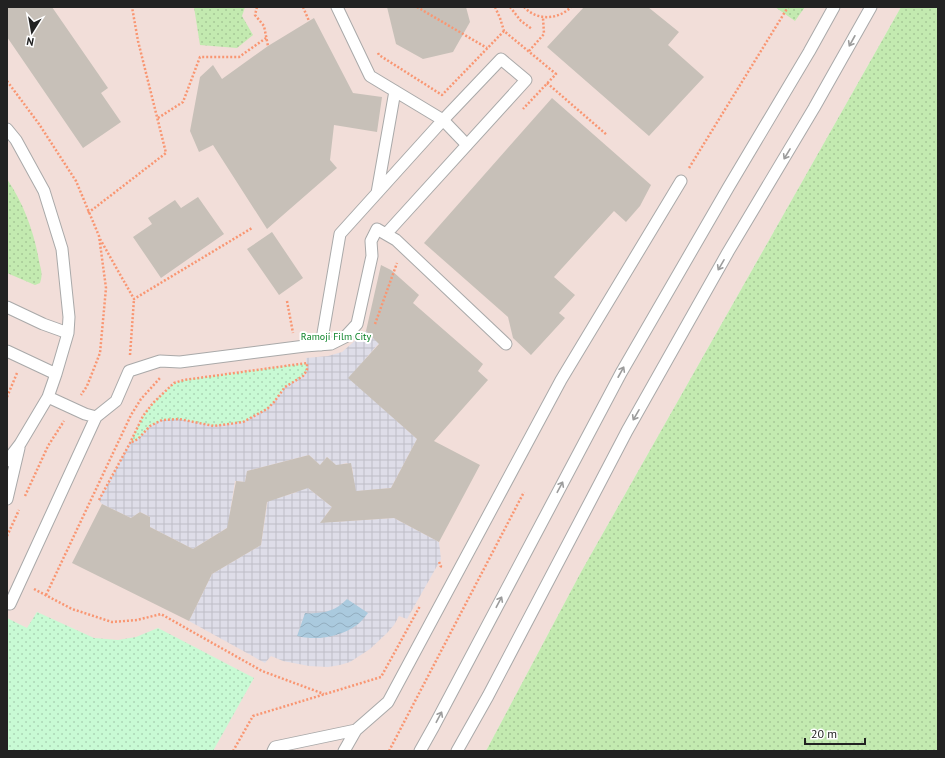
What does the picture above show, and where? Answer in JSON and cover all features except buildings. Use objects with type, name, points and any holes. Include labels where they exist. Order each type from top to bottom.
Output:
[{"type":"lane","points":[[337,7],[370,76],[443,120],[467,145]]},
{"type":"lane","points":[[420,751],[621,373],[834,7]]},
{"type":"lane","points":[[457,751],[488,696],[626,431],[724,258],[814,108],[871,7]]},
{"type":"lane","points":[[320,345],[340,234],[443,120],[501,59],[526,80],[386,234]]},
{"type":"lane","points":[[377,194],[395,91]]},
{"type":"lane","points":[[7,130],[16,140],[44,191],[62,249],[69,317],[68,333],[48,397],[20,444],[7,460]]},
{"type":"lane","points":[[344,751],[356,730],[388,702],[561,380],[681,181]]},
{"type":"lane","points":[[10,604],[96,417],[116,402],[129,371],[160,361],[180,362],[331,344],[344,337],[357,324],[372,256],[371,241],[377,229],[396,240],[506,344]]},
{"type":"lane","points":[[7,307],[43,324],[68,333]]},
{"type":"lane","points":[[7,351],[56,374]]},
{"type":"lane","points":[[48,397],[85,414],[96,417]]},
{"type":"lane","points":[[7,499],[20,444]]},
{"type":"lane","points":[[273,751],[275,747],[356,730]]},
{"type":"path","points":[[88,213],[166,152],[138,42],[132,7]]},
{"type":"path","points":[[257,7],[255,15],[264,26],[268,46]]},
{"type":"path","points":[[303,7],[309,21]]},
{"type":"path","points":[[418,7],[487,48]]},
{"type":"path","points":[[495,7],[504,31]]},
{"type":"path","points":[[510,7],[520,21],[532,29]]},
{"type":"path","points":[[524,7],[534,14],[543,17],[553,17],[562,14],[570,7]]},
{"type":"path","points":[[681,181],[788,7]]},
{"type":"path","points":[[529,51],[544,34],[543,17]]},
{"type":"path","points":[[158,118],[183,102],[200,57],[239,58],[266,38]]},
{"type":"path","points":[[547,83],[607,135]]},
{"type":"path","points":[[134,299],[252,228]]},
{"type":"path","points":[[98,236],[134,299],[129,371]]},
{"type":"path","points":[[287,301],[296,347]]},
{"type":"path","points":[[46,596],[130,415],[141,399],[160,378],[180,362]]},
{"type":"path","points":[[99,500],[143,416],[153,403],[174,383],[184,380],[307,363],[307,370],[303,376],[297,378],[285,387],[274,402],[266,409],[243,422],[214,426],[179,419],[162,420],[150,426],[138,439],[130,443]]},
{"type":"path","points":[[23,501],[48,446]]},
{"type":"path","points":[[389,751],[524,492]]},
{"type":"path","points":[[7,536],[20,508]]},
{"type":"path","points":[[438,573],[441,566],[439,562]]},
{"type":"path","points":[[20,582],[72,609],[112,622],[137,620],[161,614],[262,672],[324,694]]},
{"type":"path","points":[[233,751],[253,716],[381,677],[422,601]]},
{"type":"shaded area","name":"Ramoji Film City","points":[[7,7],[901,7],[581,572],[486,751],[7,751]]},
{"type":"shaded area","points":[[366,331],[379,343],[349,378],[417,439],[391,488],[349,492],[353,473],[352,467],[347,463],[338,467],[327,457],[320,465],[309,455],[247,471],[245,482],[235,481],[230,512],[239,515],[238,521],[193,549],[150,527],[150,517],[140,512],[131,518],[102,504],[99,500],[130,443],[138,439],[150,426],[162,420],[179,419],[214,426],[243,422],[267,409],[285,387],[303,376],[307,370],[306,358],[328,356],[342,352]]},
{"type":"shaded area","points":[[303,484],[332,507],[325,516],[332,522],[394,518],[439,542],[441,559],[407,619],[399,616],[387,633],[370,649],[350,662],[340,665],[328,667],[309,666],[283,661],[271,656],[265,663],[189,621],[212,574],[261,545],[269,492],[278,498],[297,492]],"holes":[[[347,599],[362,620],[357,625],[342,633],[326,637],[313,638],[297,636],[305,613],[326,613],[340,606]]]},
{"type":"green space","points":[[194,7],[245,7],[242,16],[253,35],[237,48],[200,45]]},
{"type":"green space","points":[[775,7],[805,7],[795,21]]},
{"type":"green space","points":[[901,7],[938,7],[938,751],[486,751],[581,572]]},
{"type":"green space","points":[[7,179],[28,218],[34,239],[42,274],[40,283],[35,285],[7,273]]},
{"type":"green space","points":[[307,363],[307,370],[303,376],[285,387],[267,409],[243,422],[214,426],[179,419],[150,426],[138,439],[130,443],[143,416],[153,403],[174,383],[184,380]]},
{"type":"green space","points":[[37,612],[94,638],[118,640],[136,637],[158,628],[254,678],[213,751],[7,751],[7,618],[27,628]]},
{"type":"water","points":[[347,599],[368,613],[357,625],[336,635],[328,637],[312,638],[297,636],[305,613],[328,611],[338,607]]}]
